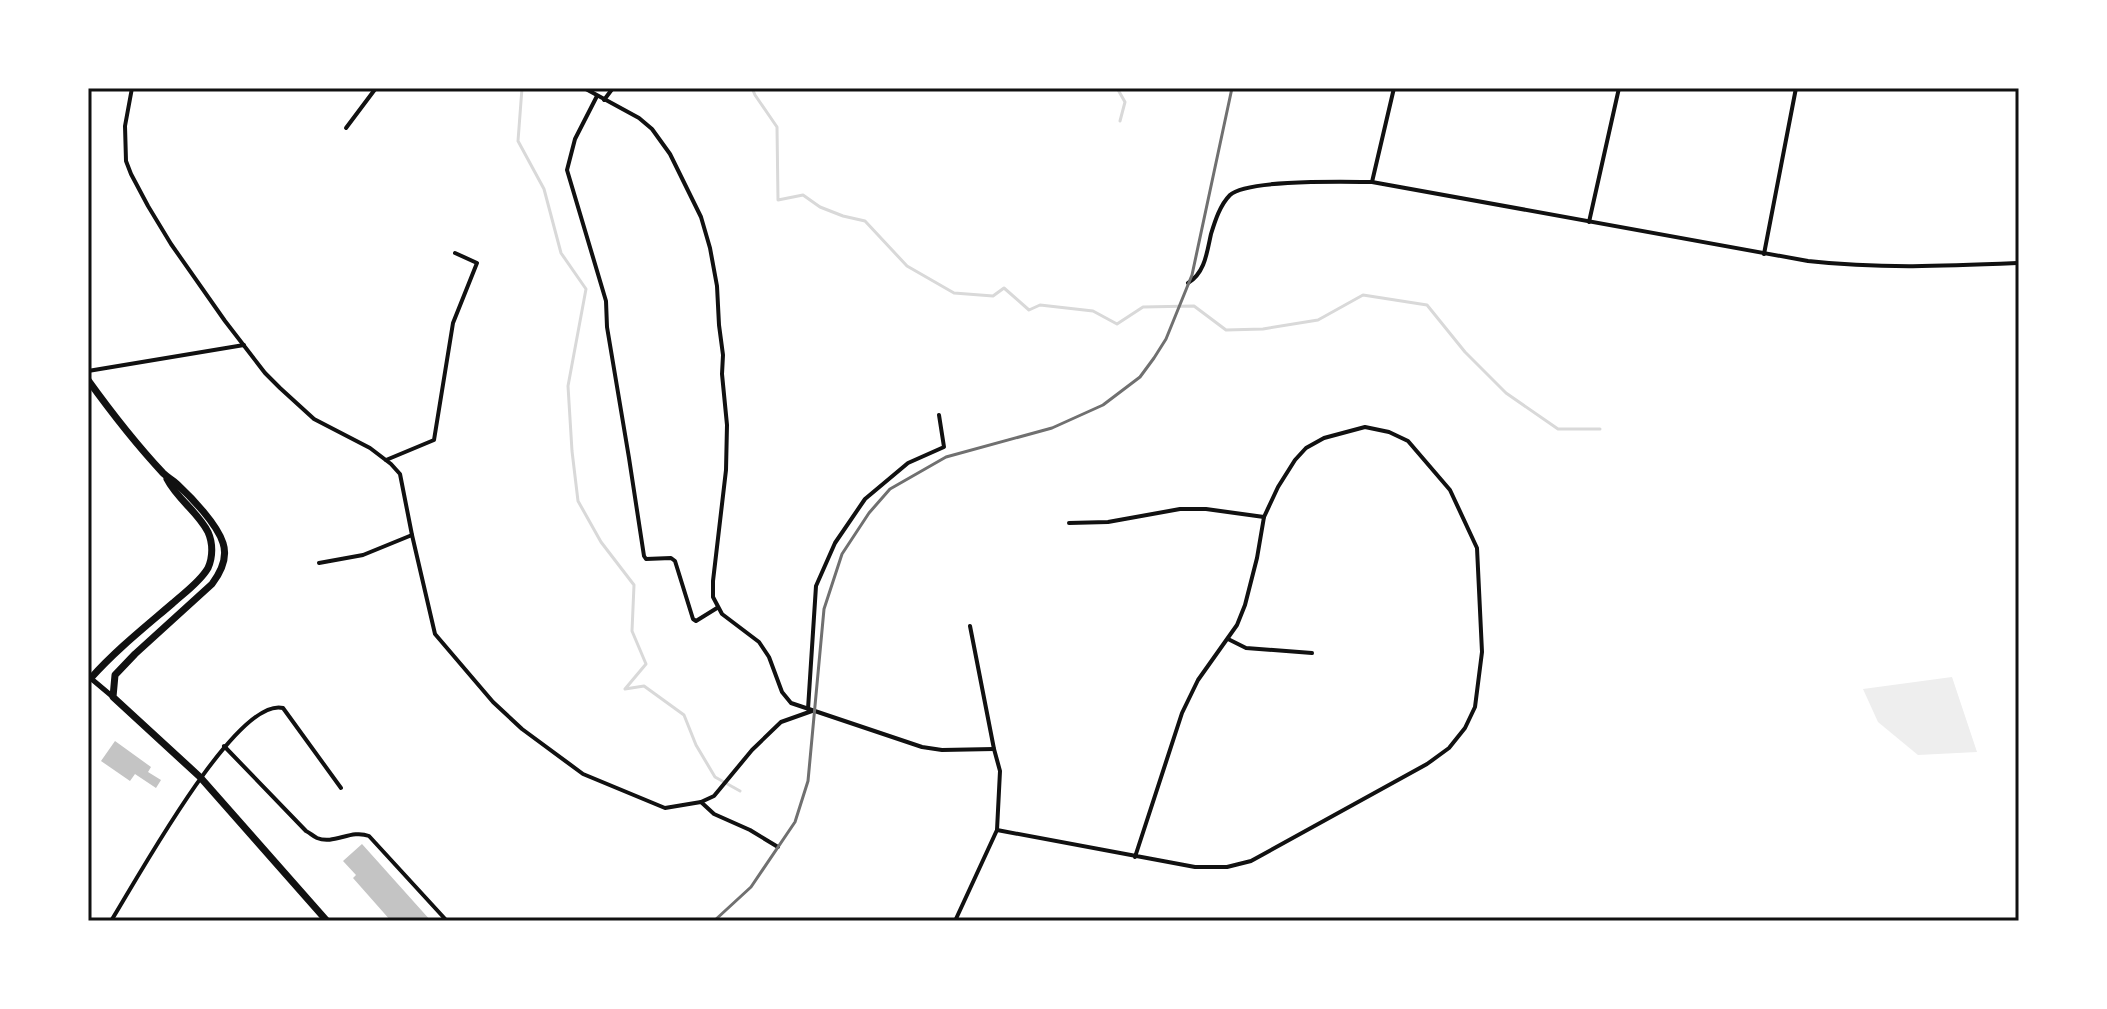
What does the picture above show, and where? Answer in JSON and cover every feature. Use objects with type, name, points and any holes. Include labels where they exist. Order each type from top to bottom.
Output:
[{"type":"highway","points":[[88,380],[124,428],[211,522],[219,533],[225,552],[223,564],[212,584],[115,675],[113,697],[200,777],[327,921]]},
{"type":"highway","points":[[89,679],[191,586],[207,569],[211,559],[208,532],[171,489],[165,475]]},
{"type":"street","points":[[132,88],[125,126],[125,149],[131,174],[148,206],[187,268],[265,373],[314,419],[370,448],[400,474],[435,634],[493,702],[583,774],[665,808],[701,802],[714,796],[752,750],[781,722],[811,710]]},
{"type":"street","points":[[346,128],[376,88]]},
{"type":"street","points":[[584,88],[639,118],[663,142],[701,217],[710,248],[717,286],[727,425],[722,513],[713,581],[717,608],[759,642],[769,657],[782,692],[791,703],[922,747],[942,750],[994,749]]},
{"type":"street","points":[[604,100],[613,88]]},
{"type":"street","points":[[1372,182],[1394,88]]},
{"type":"street","points":[[1589,222],[1619,88]]},
{"type":"street","points":[[1764,254],[1796,88]]},
{"type":"street","points":[[597,96],[575,139],[567,170],[606,301],[607,327],[644,556],[646,559],[671,558],[675,561],[693,619],[696,621],[717,608]]},
{"type":"street","points":[[1188,283],[1196,278],[1206,258],[1218,215],[1231,194],[1247,187],[1309,183],[1372,182],[1764,254],[1855,266],[1903,268],[2019,263]]},
{"type":"street","points":[[386,460],[434,440],[453,323],[477,263],[455,253]]},
{"type":"street","points":[[88,371],[244,345]]},
{"type":"street","points":[[811,710],[816,586],[835,543],[865,499],[908,463],[944,447],[939,415]]},
{"type":"street","points":[[997,830],[1135,857],[1195,867],[1227,867],[1251,861],[1427,764],[1449,748],[1465,728],[1475,707],[1482,652],[1477,548],[1450,490],[1408,441],[1389,432],[1365,427],[1324,438],[1306,448],[1295,460],[1264,517],[1257,558],[1237,625],[1198,680],[1182,713],[1135,857]]},
{"type":"street","points":[[1069,523],[1108,522],[1180,509],[1206,509],[1264,517]]},
{"type":"street","points":[[319,563],[363,555],[412,535]]},
{"type":"street","points":[[955,921],[997,830],[1000,771],[970,626]]},
{"type":"street","points":[[1228,639],[1246,648],[1312,653]]},
{"type":"street","points":[[89,679],[113,697]]},
{"type":"street","points":[[111,921],[200,777],[224,746],[269,708],[283,708],[341,788]]},
{"type":"street","points":[[224,746],[306,831],[317,838],[326,840],[361,833],[369,836],[447,921]]},
{"type":"street","points":[[701,802],[714,814],[778,847]]},
{"type":"shaded area","points":[[1952,677],[1977,752],[1918,755],[1878,722],[1863,689]]},
{"type":"building","points":[[115,741],[151,767],[148,772],[161,780],[156,788],[135,774],[130,781],[101,761]]},
{"type":"building","points":[[362,844],[431,921],[391,921],[353,878],[356,875],[343,861]]},
{"type":"waterway","points":[[522,88],[518,141],[544,189],[561,253],[586,289],[568,386],[572,451],[578,501],[601,542],[634,585],[632,631],[646,664],[625,689],[644,686],[684,715],[696,745],[715,777],[740,791]]},
{"type":"waterway","points":[[752,88],[777,127],[778,200],[803,195],[820,207],[865,221],[907,266],[954,293],[993,296],[1004,288],[1029,310],[1040,305],[1093,311],[1117,324],[1143,307],[1194,306],[1226,330],[1263,329],[1318,320],[1363,295],[1427,305],[1465,352],[1506,393],[1558,429],[1600,429]]},
{"type":"waterway","points":[[1117,88],[1125,102],[1120,121]]},
{"type":"railway","points":[[714,921],[751,887],[795,822],[808,781],[824,609],[842,554],[869,513],[890,489],[946,457],[1052,428],[1103,405],[1140,377],[1166,339],[1192,275],[1232,88]]}]
